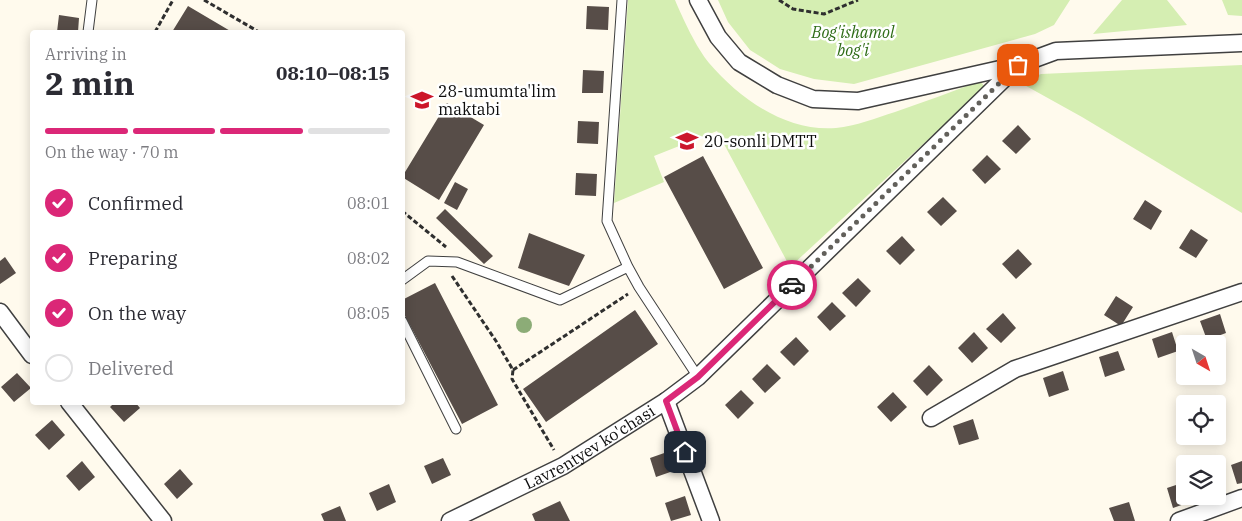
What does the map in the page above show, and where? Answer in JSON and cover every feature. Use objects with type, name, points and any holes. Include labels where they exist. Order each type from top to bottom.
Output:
[{"type":"street","points":[[698,0],[718,37],[739,62],[777,85],[813,99],[858,100],[1018,65],[1056,51],[1242,43]]},
{"type":"street","name":"Lavrentyev ko'chasi","points":[[450,521],[564,466],[666,401],[698,377],[1018,65]]},
{"type":"street","points":[[931,418],[1015,369],[1242,292]]},
{"type":"street","points":[[0,312],[30,352]]},
{"type":"street","points":[[666,401],[711,521]]},
{"type":"street","points":[[76,405],[163,521]]},
{"type":"street","points":[[1179,521],[1242,498]]},
{"type":"lane","points":[[88,30],[92,0]]},
{"type":"lane","points":[[622,0],[607,221],[639,287],[698,377]]},
{"type":"lane","points":[[405,278],[428,261],[456,262],[560,300],[628,267]]},
{"type":"lane","points":[[405,327],[456,430]]},
{"type":"path","points":[[157,30],[173,0]]},
{"type":"path","points":[[204,0],[256,30]]},
{"type":"path","points":[[779,0],[793,9],[824,14],[858,0]]},
{"type":"path","points":[[405,213],[445,246],[456,262]]},
{"type":"path","points":[[442,261],[496,341],[513,370],[512,379],[564,466]]},
{"type":"path","points":[[513,370],[639,287]]},
{"type":"green space","points":[[628,0],[675,0],[699,49],[721,76],[735,89],[765,110],[799,125],[817,128],[851,126],[980,81],[985,87],[790,267],[717,131],[654,156],[664,182],[614,203]]},
{"type":"green space","name":"Bog'ishamol bog'i","points":[[718,0],[1070,0],[1054,25],[1035,34],[854,84],[814,79],[780,69],[750,50],[728,22]]},
{"type":"green space","points":[[1122,0],[1167,0],[1187,25],[1093,34]]},
{"type":"green space","points":[[1222,0],[1242,0],[1242,16],[1228,15]]},
{"type":"green space","points":[[1242,65],[1242,213],[1082,117],[1019,82],[1041,74]]},
{"type":"building","points":[[188,6],[229,30],[173,30]]},
{"type":"building","points":[[587,6],[609,7],[608,30],[586,29]]},
{"type":"building","points":[[59,15],[79,18],[78,30],[57,30]]},
{"type":"building","points":[[583,70],[604,71],[603,93],[582,93]]},
{"type":"building","points":[[447,103],[484,125],[439,200],[405,179],[405,172]]},
{"type":"building","points":[[578,121],[599,122],[598,144],[577,143]]},
{"type":"building","points":[[1018,125],[1031,139],[1016,154],[1002,141]]},
{"type":"building","points":[[987,155],[1001,169],[985,184],[972,170]]},
{"type":"building","points":[[703,156],[763,268],[724,289],[664,177]]},
{"type":"building","points":[[576,173],[597,174],[596,196],[575,195]]},
{"type":"building","points":[[455,182],[468,189],[457,210],[444,203]]},
{"type":"building","points":[[943,197],[957,211],[941,226],[927,212]]},
{"type":"building","points":[[1145,200],[1162,211],[1151,230],[1133,219]]},
{"type":"building","points":[[445,209],[493,256],[484,264],[436,218]]},
{"type":"building","points":[[1191,229],[1208,240],[1196,258],[1179,248]]},
{"type":"building","points":[[529,233],[585,255],[569,286],[518,268]]},
{"type":"building","points":[[902,236],[915,250],[900,265],[886,251]]},
{"type":"building","points":[[1018,249],[1032,264],[1016,279],[1002,264]]},
{"type":"building","points":[[5,257],[16,273],[0,284],[0,261]]},
{"type":"building","points":[[858,278],[871,291],[856,307],[842,293]]},
{"type":"building","points":[[435,283],[498,405],[462,424],[405,316],[405,298]]},
{"type":"building","points":[[1116,296],[1133,307],[1121,326],[1104,315]]},
{"type":"building","points":[[832,302],[846,316],[830,331],[817,317]]},
{"type":"building","points":[[635,310],[658,344],[546,422],[523,389]]},
{"type":"building","points":[[1003,313],[1016,328],[1001,343],[986,329]]},
{"type":"building","points":[[1220,314],[1226,333],[1205,335],[1200,321]]},
{"type":"building","points":[[974,332],[988,348],[972,363],[958,348]]},
{"type":"building","points":[[1172,332],[1176,352],[1158,358],[1152,339]]},
{"type":"building","points":[[796,337],[809,351],[794,366],[780,352]]},
{"type":"building","points":[[1118,351],[1125,370],[1105,377],[1099,357]]},
{"type":"building","points":[[767,364],[781,378],[765,393],[752,379]]},
{"type":"building","points":[[929,365],[943,380],[927,396],[913,381]]},
{"type":"building","points":[[1063,371],[1069,390],[1049,397],[1043,378]]},
{"type":"building","points":[[17,373],[30,389],[14,402],[1,387]]},
{"type":"building","points":[[741,390],[754,403],[738,419],[725,405]]},
{"type":"building","points":[[893,392],[907,407],[891,422],[877,407]]},
{"type":"building","points":[[112,405],[138,405],[140,408],[124,422],[110,407]]},
{"type":"building","points":[[973,419],[979,439],[959,445],[953,426]]},
{"type":"building","points":[[52,420],[65,435],[49,450],[35,435]]},
{"type":"building","points":[[670,451],[676,470],[656,477],[650,458]]},
{"type":"building","points":[[443,458],[451,475],[432,484],[424,466]]},
{"type":"building","points":[[82,461],[95,477],[79,491],[66,476]]},
{"type":"building","points":[[1242,461],[1242,483],[1237,484],[1231,465]]},
{"type":"building","points":[[180,469],[193,484],[177,499],[164,484]]},
{"type":"building","points":[[389,484],[396,502],[377,511],[369,493]]},
{"type":"building","points":[[1176,485],[1176,505],[1182,505],[1173,508],[1167,488]]},
{"type":"building","points":[[685,496],[691,515],[671,521],[665,503]]},
{"type":"building","points":[[560,501],[570,521],[535,521],[532,514]]},
{"type":"building","points":[[1129,502],[1135,521],[1114,521],[1109,508]]},
{"type":"building","points":[[340,506],[346,521],[324,521],[321,514]]},
{"type":"way so far","points":[[792,285],[1018,65]]},
{"type":"place","name":"28-umumta'lim maktabi","points":[[422,100]]},
{"type":"place","name":"20-sonli DMTT","points":[[687,141]]},
{"type":"route","points":[[685,452],[666,401],[698,377],[792,285]]}]
